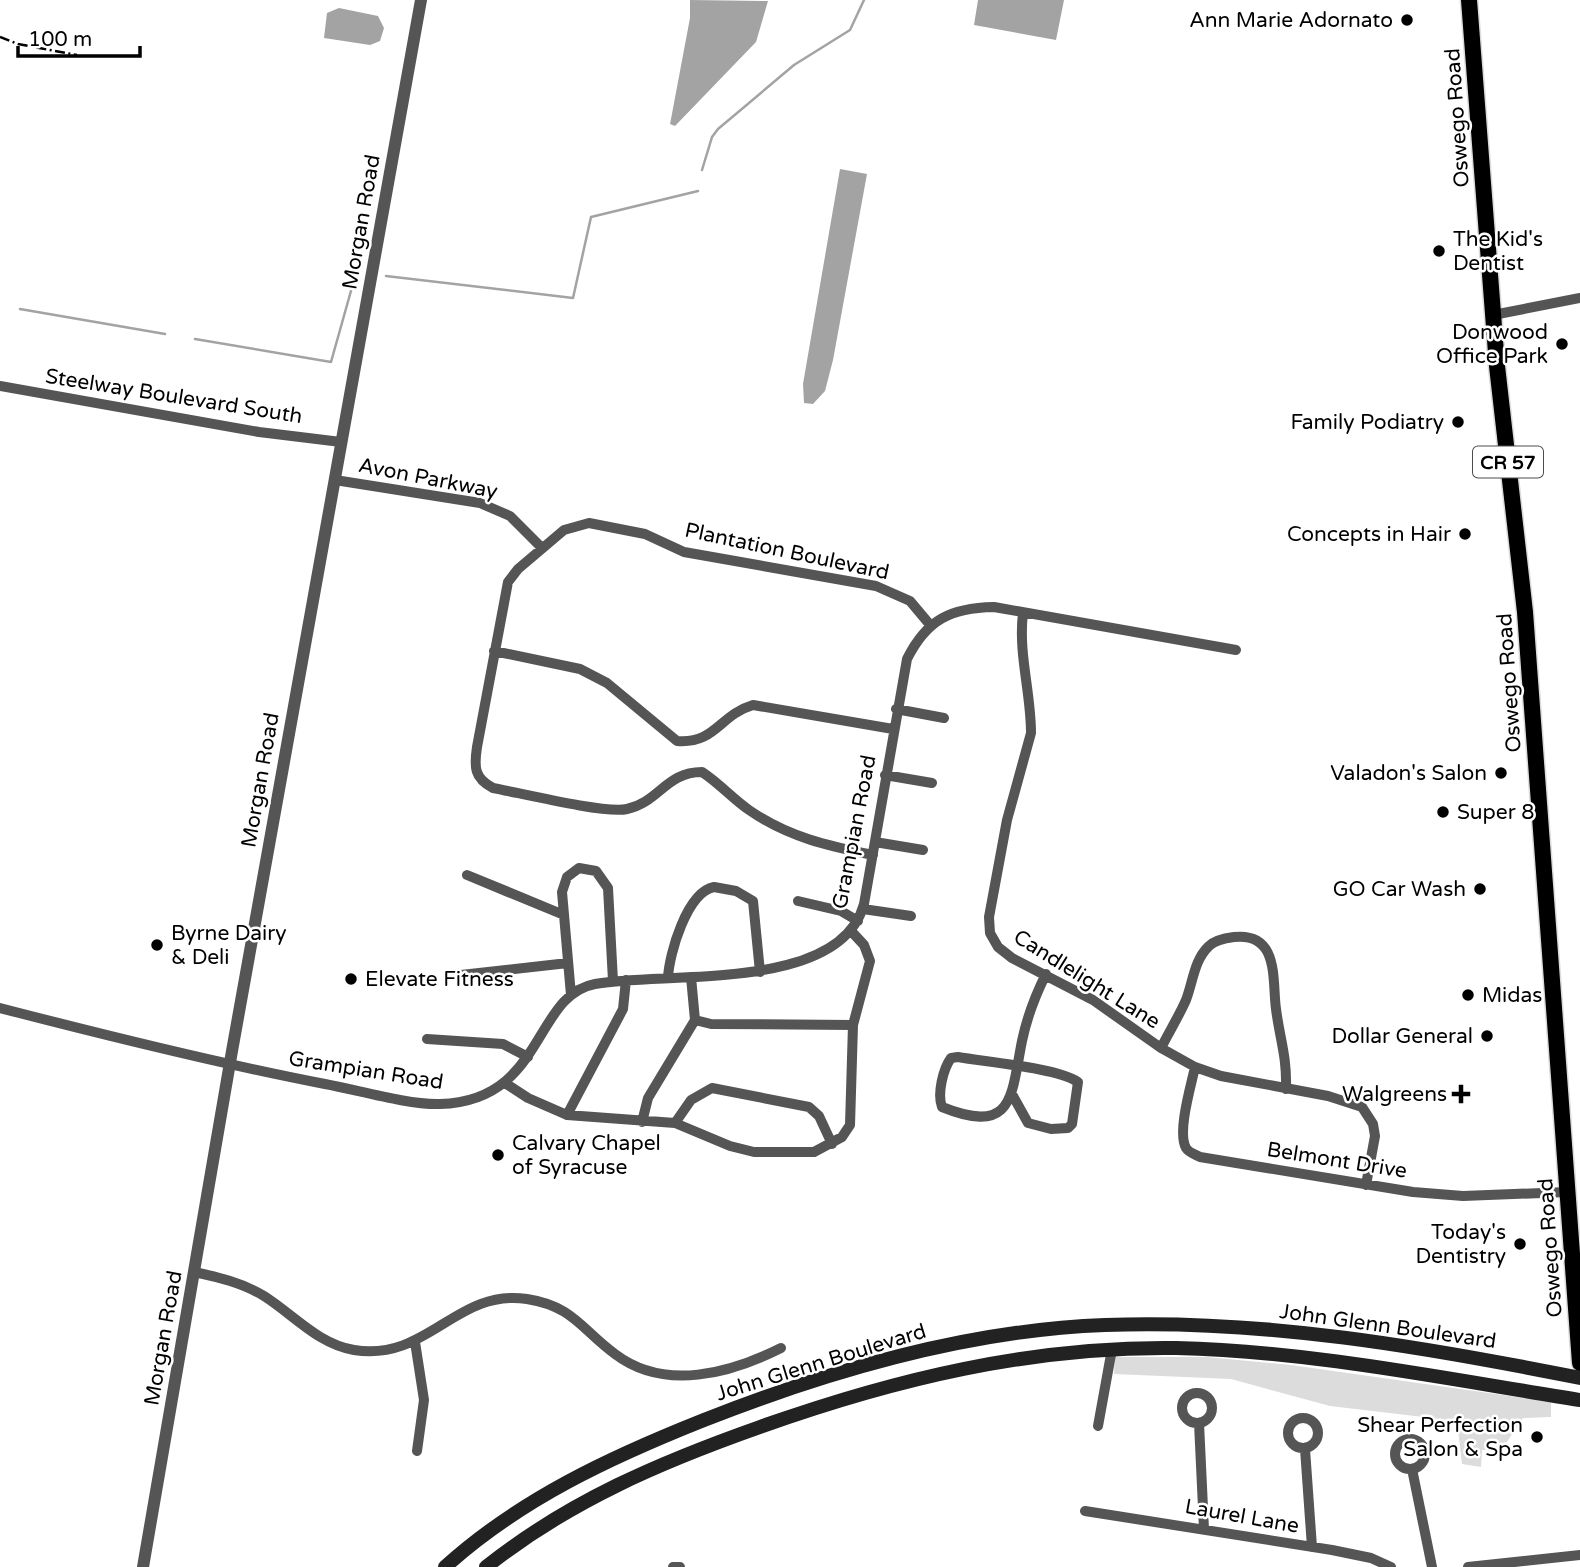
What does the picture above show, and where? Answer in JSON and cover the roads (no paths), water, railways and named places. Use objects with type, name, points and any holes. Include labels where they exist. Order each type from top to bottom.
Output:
[{"type":"main road","name":"Oswego Road","points":[[1469,0],[1493,315],[1525,612],[1574,1193],[1573,1274],[1580,1363]]},
{"type":"main road","points":[[1573,1274],[1580,1252]]},
{"type":"main road","name":"John Glenn Boulevard","points":[[445,1567],[504,1521],[556,1487],[641,1445],[812,1382],[898,1356],[1010,1335],[1101,1325],[1231,1326],[1387,1345],[1580,1378]]},
{"type":"main road","name":"John Glenn Boulevard","points":[[486,1567],[560,1514],[640,1473],[844,1397],[964,1367],[1023,1357],[1112,1349],[1175,1348],[1248,1352],[1580,1400]]},
{"type":"street","name":"Morgan Road","points":[[143,1567],[229,1066],[421,0]]},
{"type":"street","points":[[1493,315],[1580,298]]},
{"type":"street","name":"Steelway Boulevard South","points":[[0,386],[258,432],[341,442]]},
{"type":"street","name":"Avon Parkway","points":[[335,480],[480,503],[510,516],[542,548]]},
{"type":"street","name":"Plantation Boulevard","points":[[873,855],[814,843],[783,830],[748,810],[708,776],[691,772],[671,780],[653,798],[622,810],[513,792],[482,783],[475,771],[494,651],[509,582],[542,548],[573,526],[602,524],[651,536],[684,552],[876,586],[910,601],[931,626]]},
{"type":"street","name":"Grampian Road","points":[[0,1008],[229,1066],[437,1104],[476,1099],[505,1083],[528,1058],[563,1003],[592,984],[760,972],[821,951],[852,932],[863,909],[896,709],[907,659],[931,626],[949,613],[967,608],[994,607],[1236,650]]},
{"type":"street","name":"Candlelight Lane","points":[[1023,612],[1021,649],[1031,712],[1031,733],[999,862],[990,933],[1005,954],[1093,1000],[1161,1048],[1195,1067],[1221,1076],[1354,1102],[1369,1115],[1375,1136],[1366,1185]]},
{"type":"street","points":[[494,651],[580,668],[607,683],[668,736],[688,741],[709,737],[731,714],[753,705],[893,729]]},
{"type":"street","points":[[896,709],[944,718]]},
{"type":"street","points":[[885,775],[932,783]]},
{"type":"street","points":[[874,842],[923,850]]},
{"type":"street","points":[[572,995],[564,915],[564,884],[567,877],[579,868],[596,872],[606,882],[613,981]]},
{"type":"street","points":[[467,875],[564,915]]},
{"type":"street","points":[[668,978],[673,945],[697,897],[714,887],[736,891],[753,901],[760,972]]},
{"type":"street","points":[[798,901],[841,911],[858,921]]},
{"type":"street","points":[[863,909],[911,916]]},
{"type":"street","points":[[505,1083],[528,1098],[567,1115],[675,1124],[730,1146],[754,1152],[814,1152],[832,1144],[848,1132],[850,1125],[853,1025],[870,961],[864,945],[852,932]]},
{"type":"street","points":[[1161,1048],[1186,999],[1197,964],[1209,946],[1237,936],[1249,939],[1264,947],[1274,969],[1276,1010],[1287,1058],[1286,1089]]},
{"type":"street","points":[[452,976],[568,963]]},
{"type":"street","points":[[1013,1096],[1028,1123],[1051,1129],[1068,1128],[1072,1124],[1078,1082],[1060,1074],[1018,1067],[951,1058],[939,1098],[942,1107],[976,1116],[995,1113],[1013,1096],[1018,1067],[1029,1012],[1045,974]]},
{"type":"street","points":[[642,1122],[648,1098],[695,1020],[691,977]]},
{"type":"street","points":[[567,1115],[623,1009],[626,980]]},
{"type":"street","points":[[695,1020],[711,1024],[853,1025]]},
{"type":"street","points":[[426,1039],[503,1044],[528,1058]]},
{"type":"street","name":"Belmont Drive","points":[[1195,1067],[1183,1134],[1184,1146],[1189,1152],[1200,1157],[1366,1185],[1464,1196],[1574,1193]]},
{"type":"street","points":[[675,1124],[691,1100],[712,1088],[809,1107],[819,1116],[832,1144]]},
{"type":"street","points":[[194,1272],[247,1287],[287,1312],[319,1337],[352,1350],[381,1352],[415,1342],[469,1308],[489,1300],[513,1298],[548,1304],[564,1311],[581,1321],[628,1363],[662,1373],[718,1373],[747,1364],[781,1348]]},
{"type":"street","points":[[415,1342],[424,1400],[417,1451]]},
{"type":"street","points":[[1098,1426],[1112,1349]]},
{"type":"street","points":[[1199,1423],[1204,1528]]},
{"type":"street","points":[[1305,1449],[1312,1547]]},
{"type":"street","points":[[1412,1469],[1432,1567]]},
{"type":"street","name":"Laurel Lane","points":[[1085,1511],[1312,1547],[1371,1558],[1391,1567]]},
{"type":"street","points":[[1468,1567],[1580,1555]]},
{"type":"street","points":[[673,1567],[680,1567]]},
{"type":"waterway","points":[[702,170],[712,137],[718,129],[794,65],[850,30],[864,0]]},
{"type":"waterway","points":[[386,276],[573,298],[591,217],[698,191]]},
{"type":"waterway","points":[[195,339],[331,362],[356,273]]},
{"type":"waterway","points":[[20,309],[165,334]]},
{"type":"railway","points":[[0,37],[18,44],[77,55]]},
{"type":"place","name":"Ann Marie Adornato","points":[[1407,20]]},
{"type":"place","name":"The Kid's Dentist","points":[[1439,251]]},
{"type":"place","name":"Donwood Office Park","points":[[1562,344]]},
{"type":"place","name":"Family Podiatry","points":[[1458,422]]},
{"type":"place","name":"Concepts in Hair","points":[[1465,534]]},
{"type":"place","name":"Valadon's Salon","points":[[1501,773]]},
{"type":"place","name":"Super 8","points":[[1443,812]]},
{"type":"place","name":"GO Car Wash","points":[[1480,889]]},
{"type":"place","name":"Byrne Dairy & Deli","points":[[157,945]]},
{"type":"place","name":"Elevate Fitness","points":[[351,979]]},
{"type":"place","name":"Midas","points":[[1468,995]]},
{"type":"place","name":"Dollar General","points":[[1487,1036]]},
{"type":"place","name":"Walgreens","points":[[1461,1094]]},
{"type":"place","name":"Calvary Chapel of Syracuse","points":[[498,1155]]},
{"type":"place","name":"Today's Dentistry","points":[[1520,1244]]},
{"type":"place","name":"Shear Perfection Salon & Spa","points":[[1537,1437]]}]
